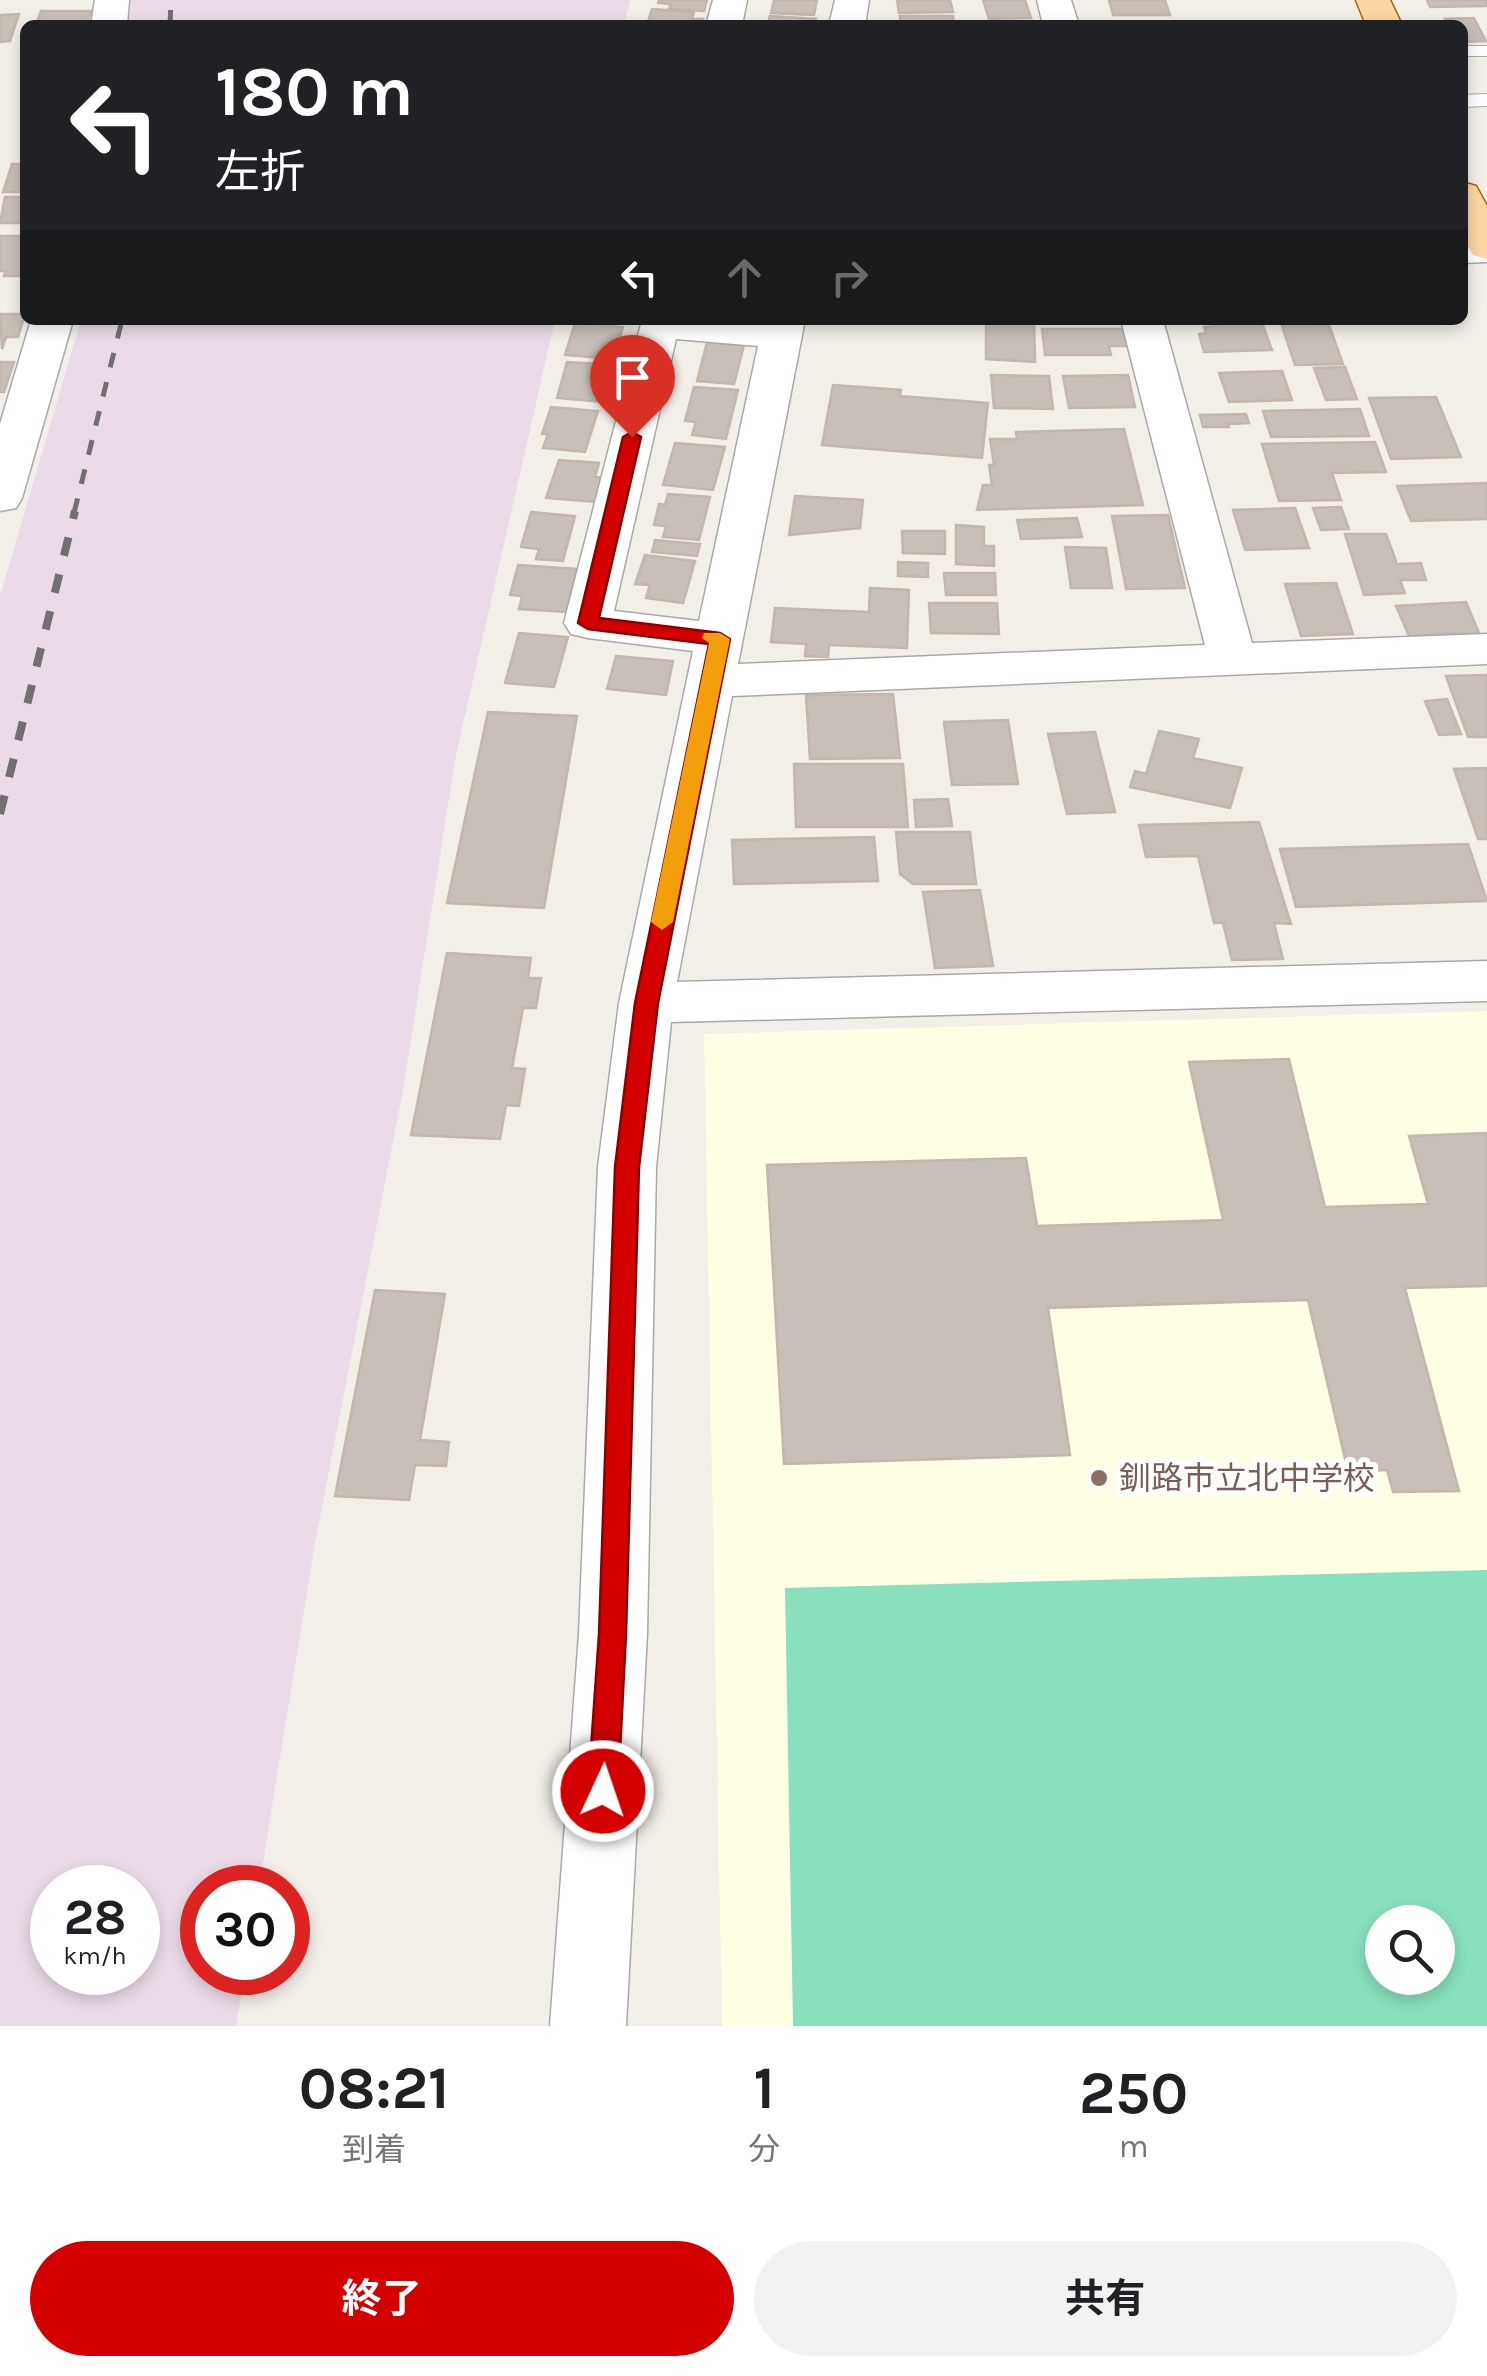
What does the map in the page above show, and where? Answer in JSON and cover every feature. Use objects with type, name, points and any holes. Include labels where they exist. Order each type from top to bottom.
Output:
[{"type":"main road","points":[[1468,207],[1487,248]]},
{"type":"street","points":[[0,498],[51,325]]},
{"type":"street","points":[[588,2026],[612,1634],[627,1167],[646,1003],[715,660],[782,328],[659,325],[588,623],[715,660],[1233,660],[1487,649]]},
{"type":"street","points":[[1143,325],[1233,660]]},
{"type":"street","points":[[646,1003],[1487,981]]},
{"type":"shaded area","points":[[130,0],[630,0],[625,20],[129,20]]},
{"type":"shaded area","points":[[80,325],[554,325],[456,755],[403,1090],[315,1543],[263,1865],[180,1865],[180,1995],[241,1995],[236,2026],[0,2026],[0,596]]},
{"type":"shaded area","name":"釧路市立北中学校","points":[[1487,1011],[1487,2026],[722,2026],[704,1034]]},
{"type":"green space","points":[[1487,1570],[1487,2026],[793,2026],[785,1588]]},
{"type":"building","points":[[707,0],[704,11],[669,9],[671,4],[658,3]]},
{"type":"building","points":[[774,0],[817,0],[814,15],[771,13]]},
{"type":"building","points":[[897,0],[950,0],[953,12],[899,13]]},
{"type":"building","points":[[983,0],[1025,0],[1031,18],[989,19]]},
{"type":"building","points":[[1109,0],[1165,0],[1170,15],[1113,15]]},
{"type":"building","points":[[1427,0],[1487,0],[1487,6],[1430,7]]},
{"type":"building","points":[[652,9],[694,12],[692,19],[703,19],[703,20],[649,20]]},
{"type":"building","points":[[41,11],[91,11],[88,20],[38,20]]},
{"type":"building","points":[[19,14],[10,41],[0,42],[0,15]]},
{"type":"building","points":[[770,16],[816,19],[816,20],[769,20]]},
{"type":"building","points":[[900,16],[953,16],[953,20],[900,20]]},
{"type":"building","points":[[1474,18],[1486,41],[1468,42],[1468,20],[1445,19]]},
{"type":"building","points":[[12,164],[20,164],[20,192],[3,192]]},
{"type":"building","points":[[5,197],[20,197],[20,223],[0,223]]},
{"type":"building","points":[[0,236],[20,236],[20,276],[4,276],[6,271],[0,271]]},
{"type":"building","points":[[0,314],[20,314],[18,337],[6,337],[2,349]]},
{"type":"building","points":[[574,325],[623,327],[613,359],[565,355]]},
{"type":"building","points":[[986,325],[1034,325],[1035,362],[986,359]]},
{"type":"building","points":[[1263,325],[1272,350],[1204,352],[1199,334],[1206,333],[1204,327]]},
{"type":"building","points":[[1329,325],[1343,364],[1295,365],[1282,326]]},
{"type":"building","points":[[1042,329],[1125,329],[1129,346],[1109,346],[1111,355],[1045,355]]},
{"type":"building","points":[[707,342],[744,345],[734,384],[697,381]]},
{"type":"building","points":[[0,362],[14,362],[4,392],[0,392]]},
{"type":"building","points":[[567,362],[613,365],[603,402],[557,398]]},
{"type":"building","points":[[1345,367],[1357,399],[1326,400],[1314,368]]},
{"type":"building","points":[[1282,371],[1292,400],[1229,402],[1219,373]]},
{"type":"building","points":[[991,375],[1049,376],[1053,409],[994,408]]},
{"type":"building","points":[[1128,375],[1135,407],[1069,408],[1063,376]]},
{"type":"building","points":[[833,385],[901,390],[900,396],[988,403],[982,458],[822,445]]},
{"type":"building","points":[[694,387],[738,390],[726,439],[692,435],[696,422],[685,421]]},
{"type":"building","points":[[1436,397],[1461,457],[1391,459],[1369,398]]},
{"type":"building","points":[[551,407],[598,411],[585,452],[543,448],[548,434],[542,434]]},
{"type":"building","points":[[1360,409],[1369,436],[1271,437],[1263,411]]},
{"type":"building","points":[[1246,414],[1249,423],[1228,424],[1229,427],[1203,427],[1200,415]]},
{"type":"building","points":[[1124,429],[1143,505],[977,510],[983,485],[992,485],[990,439],[1017,439],[1016,432]]},
{"type":"building","points":[[1375,442],[1386,472],[1332,473],[1341,500],[1279,501],[1262,444]]},
{"type":"building","points":[[675,443],[725,447],[713,490],[663,485]]},
{"type":"building","points":[[559,460],[599,463],[595,477],[603,478],[596,502],[546,498]]},
{"type":"building","points":[[1487,483],[1487,519],[1411,521],[1397,486]]},
{"type":"building","points":[[668,494],[710,497],[699,540],[663,537],[666,526],[654,525],[659,504],[665,505]]},
{"type":"building","points":[[795,496],[863,500],[860,528],[789,535]]},
{"type":"building","points":[[1341,507],[1349,529],[1321,530],[1313,508]]},
{"type":"building","points":[[1295,508],[1309,548],[1245,550],[1233,510]]},
{"type":"building","points":[[531,512],[575,516],[563,561],[536,559],[539,549],[521,547]]},
{"type":"building","points":[[1168,515],[1185,588],[1126,589],[1112,516]]},
{"type":"building","points":[[1077,518],[1082,537],[1021,539],[1017,520]]},
{"type":"building","points":[[956,525],[984,527],[984,546],[994,546],[994,566],[956,564]]},
{"type":"building","points":[[902,531],[945,531],[945,554],[903,553]]},
{"type":"building","points":[[1345,534],[1386,534],[1397,564],[1421,563],[1426,580],[1400,580],[1405,593],[1364,595]]},
{"type":"building","points":[[655,540],[700,544],[697,556],[652,552]]},
{"type":"building","points":[[1065,547],[1106,548],[1112,588],[1071,588]]},
{"type":"building","points":[[645,555],[695,561],[683,603],[646,598],[650,585],[635,584]]},
{"type":"building","points":[[898,562],[928,563],[928,577],[898,576]]},
{"type":"building","points":[[518,565],[577,569],[567,612],[519,609],[522,596],[510,595]]},
{"type":"building","points":[[944,573],[995,573],[996,595],[946,595]]},
{"type":"building","points":[[1336,583],[1353,634],[1301,636],[1285,584]]},
{"type":"building","points":[[870,588],[909,590],[907,648],[829,645],[828,657],[805,656],[806,644],[771,642],[775,608],[869,612]]},
{"type":"building","points":[[1466,602],[1479,633],[1409,636],[1396,606]]},
{"type":"building","points":[[929,603],[997,603],[999,634],[931,633]]},
{"type":"building","points":[[519,633],[568,637],[554,687],[505,683]]},
{"type":"building","points":[[616,656],[673,661],[666,695],[607,689]]},
{"type":"building","points":[[1487,675],[1487,737],[1468,737],[1446,676]]},
{"type":"building","points":[[893,694],[900,758],[810,759],[806,695]]},
{"type":"building","points":[[1447,699],[1461,734],[1439,735],[1425,701]]},
{"type":"building","points":[[488,712],[577,716],[544,908],[447,903]]},
{"type":"building","points":[[1008,720],[1018,784],[952,785],[944,722]]},
{"type":"building","points":[[1159,731],[1199,739],[1193,758],[1242,768],[1230,808],[1130,787],[1135,771],[1146,774]]},
{"type":"building","points":[[1095,732],[1115,812],[1067,814],[1048,734]]},
{"type":"building","points":[[794,764],[903,764],[908,827],[796,827]]},
{"type":"building","points":[[1487,768],[1487,839],[1478,839],[1454,769]]},
{"type":"building","points":[[948,799],[952,826],[916,827],[914,800]]},
{"type":"building","points":[[1259,822],[1291,924],[1274,923],[1283,959],[1232,960],[1223,923],[1214,923],[1198,856],[1146,857],[1139,825]]},
{"type":"building","points":[[896,832],[970,832],[976,884],[913,884],[900,874]]},
{"type":"building","points":[[874,837],[878,881],[734,884],[732,840]]},
{"type":"building","points":[[1468,844],[1487,901],[1296,907],[1280,849]]},
{"type":"building","points":[[980,890],[993,966],[935,968],[923,892]]},
{"type":"building","points":[[447,953],[531,958],[528,978],[541,978],[536,1008],[523,1008],[512,1068],[525,1069],[519,1106],[506,1105],[500,1139],[411,1135]]},
{"type":"building","points":[[1289,1059],[1325,1207],[1428,1204],[1409,1136],[1487,1133],[1487,1286],[1405,1288],[1459,1491],[1393,1492],[1387,1470],[1348,1472],[1308,1300],[1048,1308],[1070,1455],[784,1464],[767,1165],[1026,1158],[1037,1226],[1223,1220],[1189,1062]]},
{"type":"building","points":[[375,1290],[445,1294],[420,1440],[449,1442],[446,1466],[415,1465],[409,1500],[335,1496]]},
{"type":"railway","points":[[170,20],[171,0]]},
{"type":"railway","points":[[74,513],[121,325]]},
{"type":"railway","points":[[0,814],[75,511]]},
{"type":"slow traffic","points":[[662,922],[720,639],[711,638]]},
{"type":"place","name":"釧路市立北中学校","points":[[1099,1478]]},
{"type":"route","points":[[603,1791],[627,1167],[646,1003],[720,639],[588,623],[632,437]]}]
